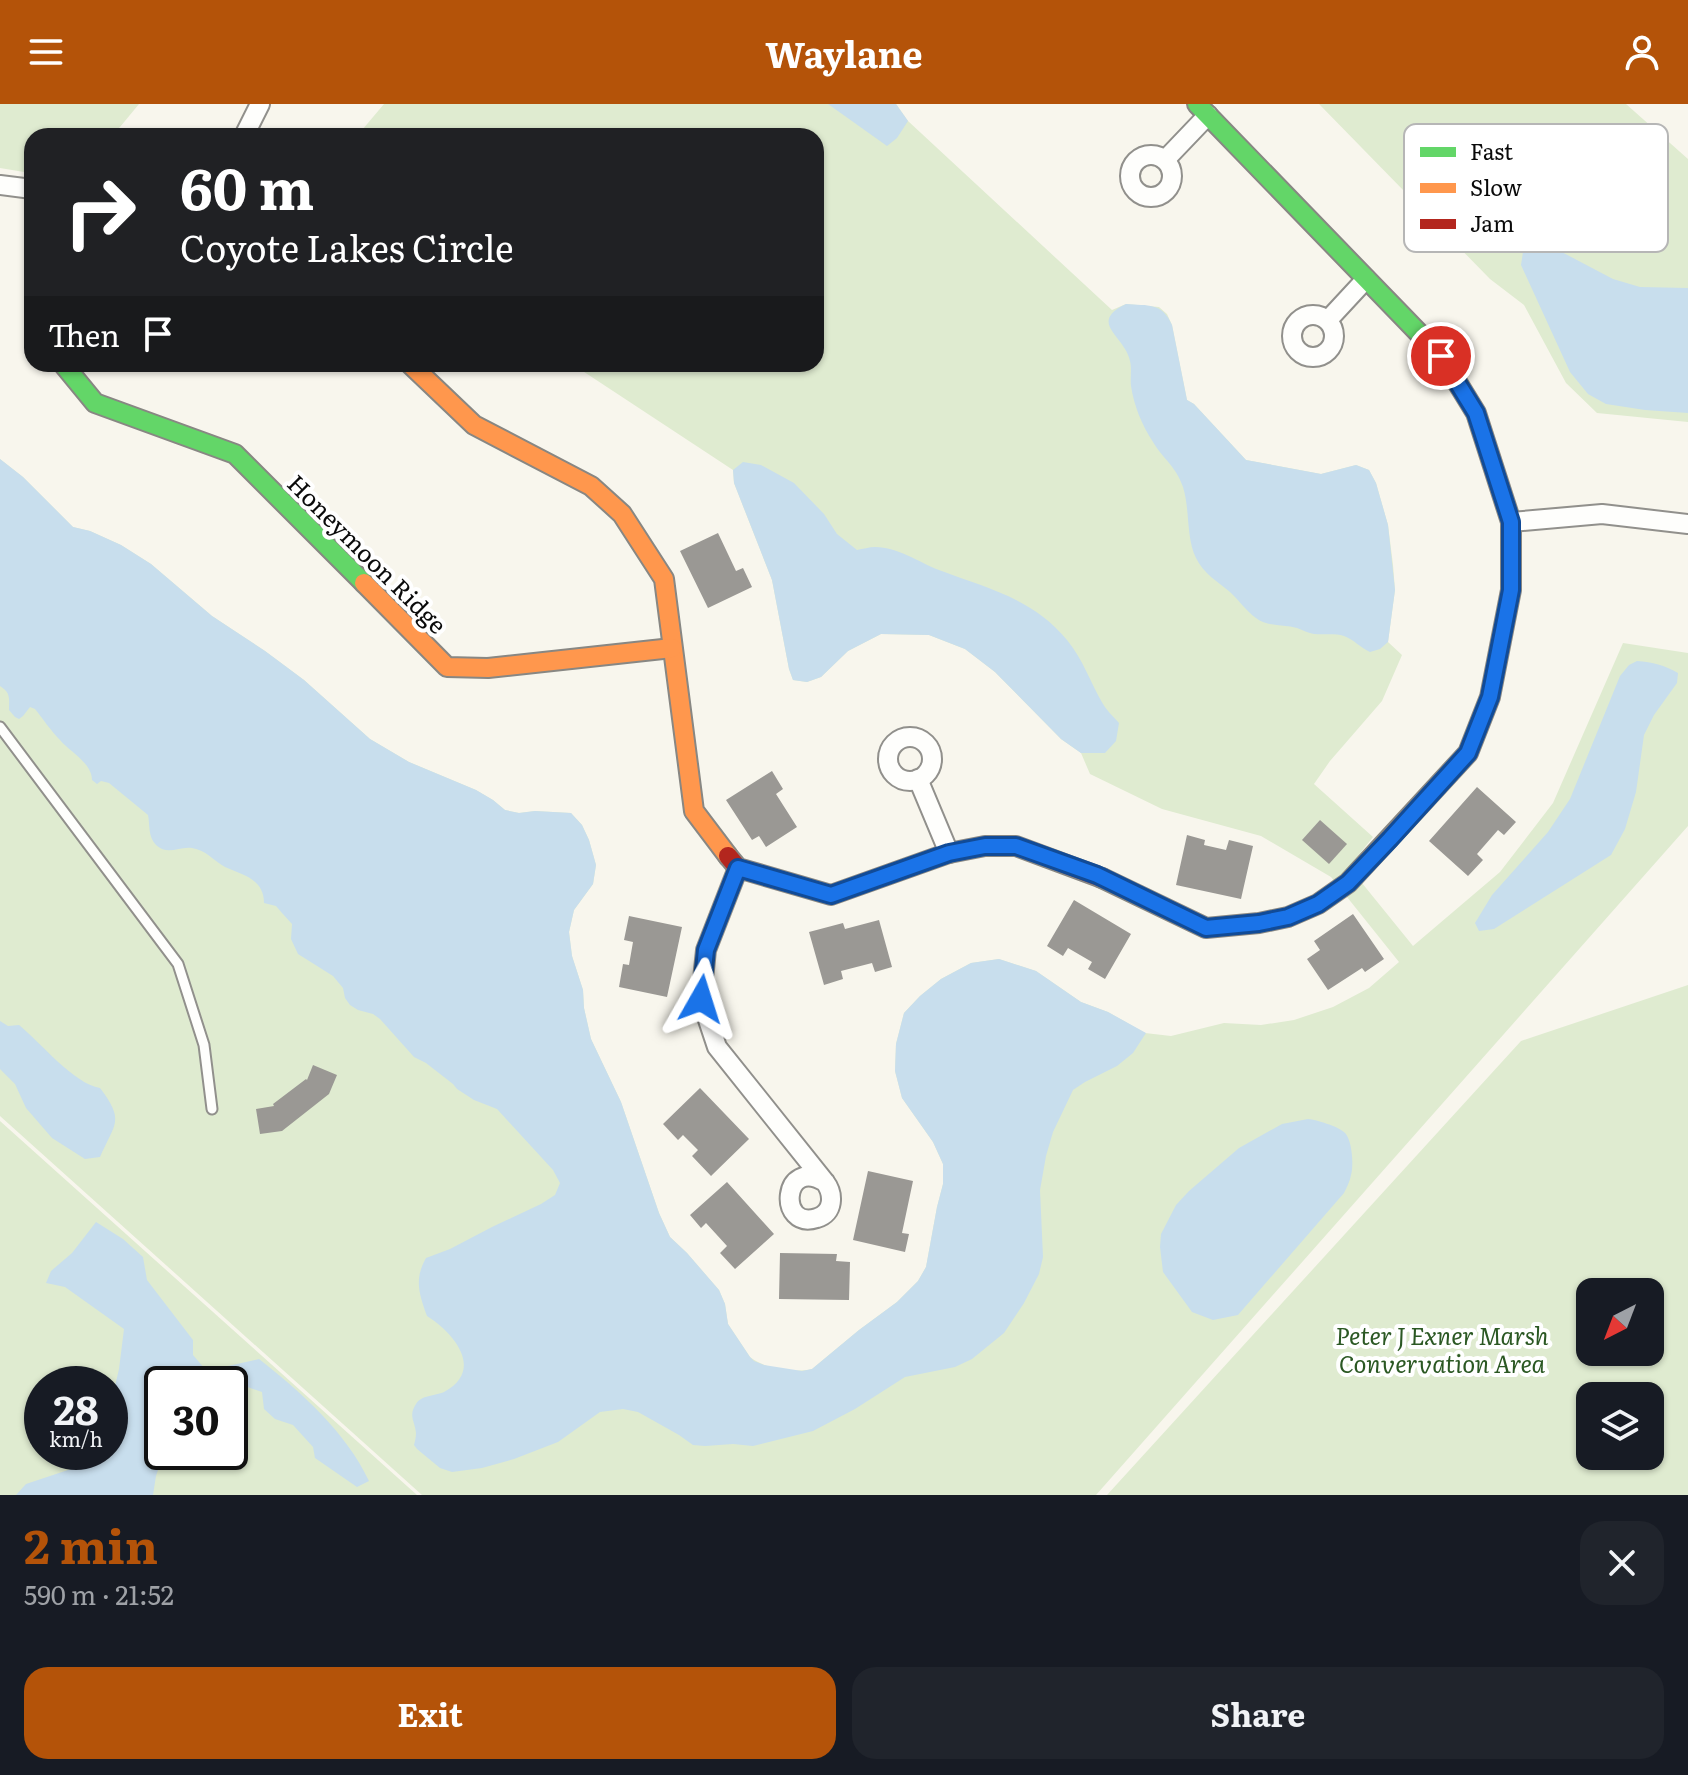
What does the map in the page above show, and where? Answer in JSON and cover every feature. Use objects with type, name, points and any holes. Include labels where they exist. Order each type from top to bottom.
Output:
[{"type":"street","points":[[248,128],[260,104]]},
{"type":"street","points":[[418,372],[474,425],[591,486],[622,514],[664,579],[694,811],[738,868],[831,895],[949,853],[985,846],[1016,846],[1097,875],[1206,928],[1288,917],[1318,904],[1348,883],[1468,753],[1490,697],[1511,590],[1511,522],[1476,413],[1441,356],[1202,110],[1165,160]]},
{"type":"street","points":[[0,185],[24,188]]},
{"type":"street","points":[[1328,320],[1366,279]]},
{"type":"street","name":"Honeymoon Ridge","points":[[70,372],[95,403],[235,454],[447,667],[488,668],[672,648]]},
{"type":"street","points":[[1511,522],[1602,514],[1688,524]]},
{"type":"street","points":[[918,779],[949,853]]},
{"type":"street","points":[[738,868],[706,950],[701,999],[717,1047],[825,1182]]},
{"type":"lane","points":[[0,727],[178,964],[204,1045],[212,1109]]},
{"type":"green space","points":[[0,104],[139,104],[119,128],[24,128],[24,172],[0,168]]},
{"type":"green space","points":[[384,104],[896,104],[908,121],[1112,310],[1126,304],[1159,307],[1167,314],[1187,400],[1246,460],[1321,474],[1356,465],[1369,470],[1388,525],[1393,565],[1395,590],[1388,642],[1402,655],[1382,701],[1314,784],[1373,837],[1349,867],[1413,946],[1500,872],[1553,803],[1623,643],[1688,653],[1688,826],[1096,1495],[422,1495],[0,1116],[0,459],[23,477],[73,527],[121,545],[151,564],[212,616],[304,680],[370,739],[409,762],[476,790],[505,810],[571,813],[582,825],[596,865],[593,884],[574,910],[569,932],[591,1039],[621,1102],[670,1237],[719,1290],[728,1324],[750,1357],[771,1367],[812,1369],[897,1302],[918,1281],[926,1267],[943,1184],[943,1164],[933,1142],[902,1098],[895,1071],[896,1044],[904,1013],[941,979],[971,963],[999,959],[1036,971],[1081,1002],[1108,1012],[1145,1033],[1171,1036],[1224,1023],[1261,1025],[1294,1020],[1333,1007],[1369,988],[1399,962],[1331,877],[1261,836],[1162,809],[1090,774],[1081,753],[1061,739],[995,672],[965,649],[929,635],[881,634],[848,651],[821,677],[807,682],[793,680],[772,580],[734,483],[733,470],[584,372],[824,372],[824,128],[364,128]]},
{"type":"green space","points":[[1319,104],[1626,104],[1649,124],[1404,124],[1404,191]]},
{"type":"green space","points":[[1668,141],[1688,159],[1688,422],[1597,413],[1566,383],[1524,305],[1490,279],[1464,252],[1668,252]]},
{"type":"green space","name":"Peter J Exner Marsh Convervation Area","points":[[1688,985],[1688,1495],[1107,1495],[1521,1041]]},
{"type":"green space","points":[[0,1121],[417,1495],[0,1495]]},
{"type":"water","points":[[828,104],[896,104],[908,121],[897,138],[887,146]]},
{"type":"water","points":[[1523,252],[1562,252],[1613,279],[1640,287],[1688,288],[1688,413],[1606,404],[1588,394],[1570,372],[1521,265]]},
{"type":"water","points":[[1126,304],[1154,307],[1164,312],[1172,325],[1187,400],[1246,460],[1321,474],[1356,465],[1369,470],[1388,525],[1395,590],[1388,642],[1380,649],[1370,652],[1344,636],[1314,634],[1260,621],[1199,563],[1191,542],[1183,487],[1142,422],[1132,393],[1127,352],[1109,324],[1109,317]]},
{"type":"water","points":[[0,459],[23,477],[73,527],[121,545],[151,564],[212,616],[304,680],[370,739],[409,762],[476,790],[505,810],[571,813],[582,825],[596,865],[593,884],[574,910],[569,932],[591,1039],[621,1102],[670,1237],[719,1290],[728,1324],[754,1361],[802,1371],[812,1369],[897,1302],[918,1281],[926,1267],[943,1184],[943,1164],[933,1142],[902,1098],[895,1071],[896,1044],[904,1013],[920,996],[941,979],[971,963],[999,959],[1036,971],[1081,1002],[1108,1012],[1146,1033],[1133,1053],[1117,1066],[1073,1090],[1053,1132],[1040,1190],[1043,1257],[1039,1274],[1004,1333],[972,1359],[955,1367],[905,1377],[813,1431],[753,1446],[693,1445],[638,1412],[623,1409],[600,1412],[558,1442],[482,1468],[452,1472],[440,1468],[417,1449],[414,1445],[414,1408],[421,1399],[444,1392],[456,1383],[464,1363],[455,1342],[427,1316],[419,1287],[426,1258],[541,1204],[555,1195],[560,1183],[553,1170],[497,1109],[474,1100],[414,1057],[380,1019],[350,1005],[343,988],[333,976],[298,954],[291,939],[292,924],[276,906],[264,903],[256,883],[197,849],[160,848],[152,838],[148,815],[109,783],[101,781],[97,784],[92,780],[85,763],[35,709],[30,707],[19,719],[9,710],[8,694],[0,686]]},
{"type":"water","points":[[743,462],[761,465],[794,483],[824,514],[837,534],[857,550],[875,547],[900,552],[1008,596],[1039,614],[1073,647],[1103,704],[1119,723],[1116,741],[1105,753],[1081,753],[1061,739],[995,672],[965,649],[929,635],[881,634],[848,651],[821,677],[807,682],[793,680],[772,580],[734,483],[733,470]]},
{"type":"water","points":[[1637,661],[1658,664],[1678,673],[1677,683],[1644,735],[1636,792],[1625,829],[1611,855],[1494,929],[1479,931],[1475,923],[1492,895],[1548,832],[1570,799],[1620,676]]},
{"type":"water","points":[[0,1021],[8,1026],[19,1025],[68,1071],[100,1088],[113,1108],[115,1122],[100,1157],[85,1159],[52,1138],[26,1108],[15,1084],[0,1069]]},
{"type":"water","points":[[1308,1119],[1332,1126],[1347,1135],[1352,1165],[1344,1193],[1238,1315],[1213,1320],[1192,1312],[1163,1272],[1161,1234],[1176,1205],[1239,1148],[1282,1124]]},
{"type":"water","points":[[96,1222],[123,1239],[143,1257],[147,1280],[193,1340],[193,1355],[202,1366],[144,1366],[144,1470],[158,1470],[153,1495],[16,1495],[26,1484],[68,1470],[128,1470],[128,1366],[119,1366],[124,1329],[65,1287],[46,1283],[51,1271],[72,1253]]},
{"type":"water","points":[[259,1359],[291,1385],[348,1446],[369,1481],[357,1487],[315,1458],[313,1447],[293,1425],[275,1419],[264,1409],[262,1392],[248,1387],[248,1366],[228,1366]]},
{"type":"building","points":[[718,533],[736,571],[743,568],[752,587],[708,608],[680,551]]},
{"type":"building","points":[[772,771],[783,789],[776,794],[797,827],[766,847],[759,836],[752,840],[726,800]]},
{"type":"building","points":[[1477,787],[1516,822],[1504,835],[1498,830],[1477,854],[1483,860],[1468,876],[1429,841]]},
{"type":"building","points":[[1320,820],[1347,844],[1329,864],[1302,840]]},
{"type":"building","points":[[1187,835],[1205,840],[1204,845],[1226,850],[1229,840],[1253,846],[1241,899],[1176,885]]},
{"type":"building","points":[[1074,900],[1131,934],[1105,979],[1088,969],[1092,962],[1068,948],[1063,956],[1047,946]]},
{"type":"building","points":[[1353,914],[1384,959],[1365,972],[1362,968],[1328,990],[1307,959],[1320,950],[1314,941]]},
{"type":"building","points":[[629,916],[682,927],[667,997],[619,987],[623,964],[629,965],[633,942],[624,940]]},
{"type":"building","points":[[879,920],[892,967],[875,972],[872,963],[841,971],[843,979],[824,985],[809,932],[843,923],[845,929]]},
{"type":"building","points":[[313,1065],[337,1075],[329,1094],[282,1131],[260,1134],[256,1109],[274,1106],[307,1080]]},
{"type":"building","points":[[700,1088],[749,1139],[711,1176],[692,1156],[698,1150],[683,1135],[678,1140],[663,1124]]},
{"type":"building","points":[[868,1171],[913,1181],[902,1233],[909,1234],[905,1252],[853,1240]]},
{"type":"building","points":[[727,1182],[774,1234],[735,1269],[720,1253],[727,1246],[706,1223],[701,1228],[690,1215]]},
{"type":"building","points":[[780,1253],[837,1254],[836,1261],[850,1262],[849,1300],[779,1299]]},
{"type":"traffic: fast","points":[[1197,104],[1441,356],[1476,413],[1511,522],[1511,546]]},
{"type":"traffic: fast","points":[[70,372],[95,403],[235,454],[364,583]]},
{"type":"traffic: slow","points":[[418,372],[474,425],[591,486],[622,514],[664,579],[694,811],[728,856]]},
{"type":"traffic: slow","points":[[1102,878],[1206,928],[1288,917],[1318,904],[1348,883],[1468,753],[1490,697],[1511,590],[1511,546]]},
{"type":"traffic: slow","points":[[364,583],[447,667],[488,668],[672,648]]},
{"type":"traffic: jam","points":[[728,856],[738,868],[831,895],[949,853],[985,846],[1016,846],[1102,878]]},
{"type":"route","points":[[701,999],[706,950],[738,868],[831,895],[949,853],[985,846],[1016,846],[1097,875],[1206,928],[1288,917],[1318,904],[1348,883],[1468,753],[1490,697],[1511,590],[1511,522],[1476,413],[1441,356]]}]
